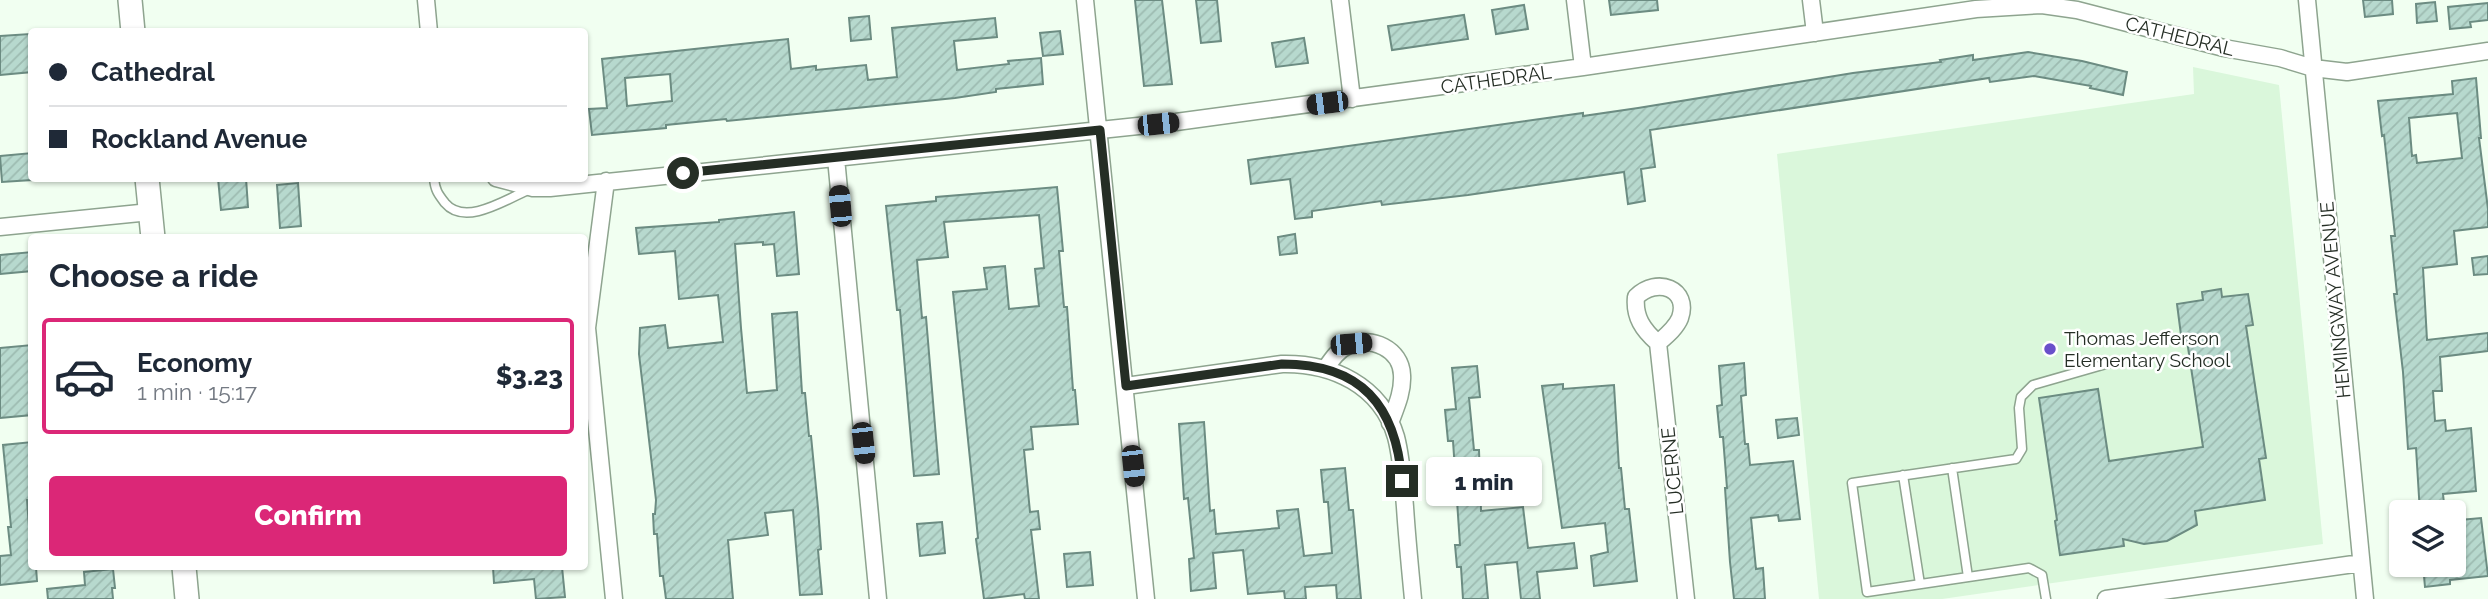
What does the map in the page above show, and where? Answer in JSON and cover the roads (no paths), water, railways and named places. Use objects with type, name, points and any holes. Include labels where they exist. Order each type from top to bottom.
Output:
[{"type":"main road","points":[[130,0],[133,28]]},
{"type":"main road","points":[[147,182],[153,234]]},
{"type":"main road","points":[[184,570],[187,599]]},
{"type":"street","points":[[425,0],[428,28]]},
{"type":"street","points":[[1085,0],[1146,599]]},
{"type":"street","points":[[1340,0],[1352,99]]},
{"type":"street","points":[[1575,0],[1583,67]]},
{"type":"street","points":[[1811,0],[1815,33]]},
{"type":"street","name":"HEMINGWAY AVENUE","points":[[2307,0],[2365,599]]},
{"type":"street","name":"CATHEDRAL","points":[[511,182],[533,188],[1100,130],[1352,99],[1976,9],[2042,3],[2224,48],[2280,58],[2313,68],[2347,72],[2488,51]]},
{"type":"street","points":[[836,158],[878,599]]},
{"type":"street","points":[[588,321],[607,181]]},
{"type":"street","points":[[0,227],[150,212]]},
{"type":"street","points":[[588,338],[614,599]]},
{"type":"street","name":"LUCERNE","points":[[1658,342],[1686,599]]},
{"type":"street","points":[[1326,368],[1338,352],[1351,344],[1382,345],[1393,352],[1402,374],[1400,396],[1390,423]]},
{"type":"street","points":[[1126,386],[1282,364],[1326,368],[1355,383],[1376,401],[1395,434],[1401,458],[1413,599]]},
{"type":"street","points":[[2106,599],[2361,563]]},
{"type":"lane","points":[[434,182],[435,191],[451,210],[471,214],[533,188]]},
{"type":"lane","points":[[2046,599],[2042,575],[2029,568],[1920,584],[1867,596],[1852,483],[2016,459],[2022,449],[2019,408],[2021,397],[2033,385],[2113,362]]},
{"type":"lane","points":[[1952,468],[1968,577]]},
{"type":"lane","points":[[1903,475],[1920,584]]},
{"type":"place","name":"Thomas Jefferson Elementary School","points":[[2050,349]]}]
